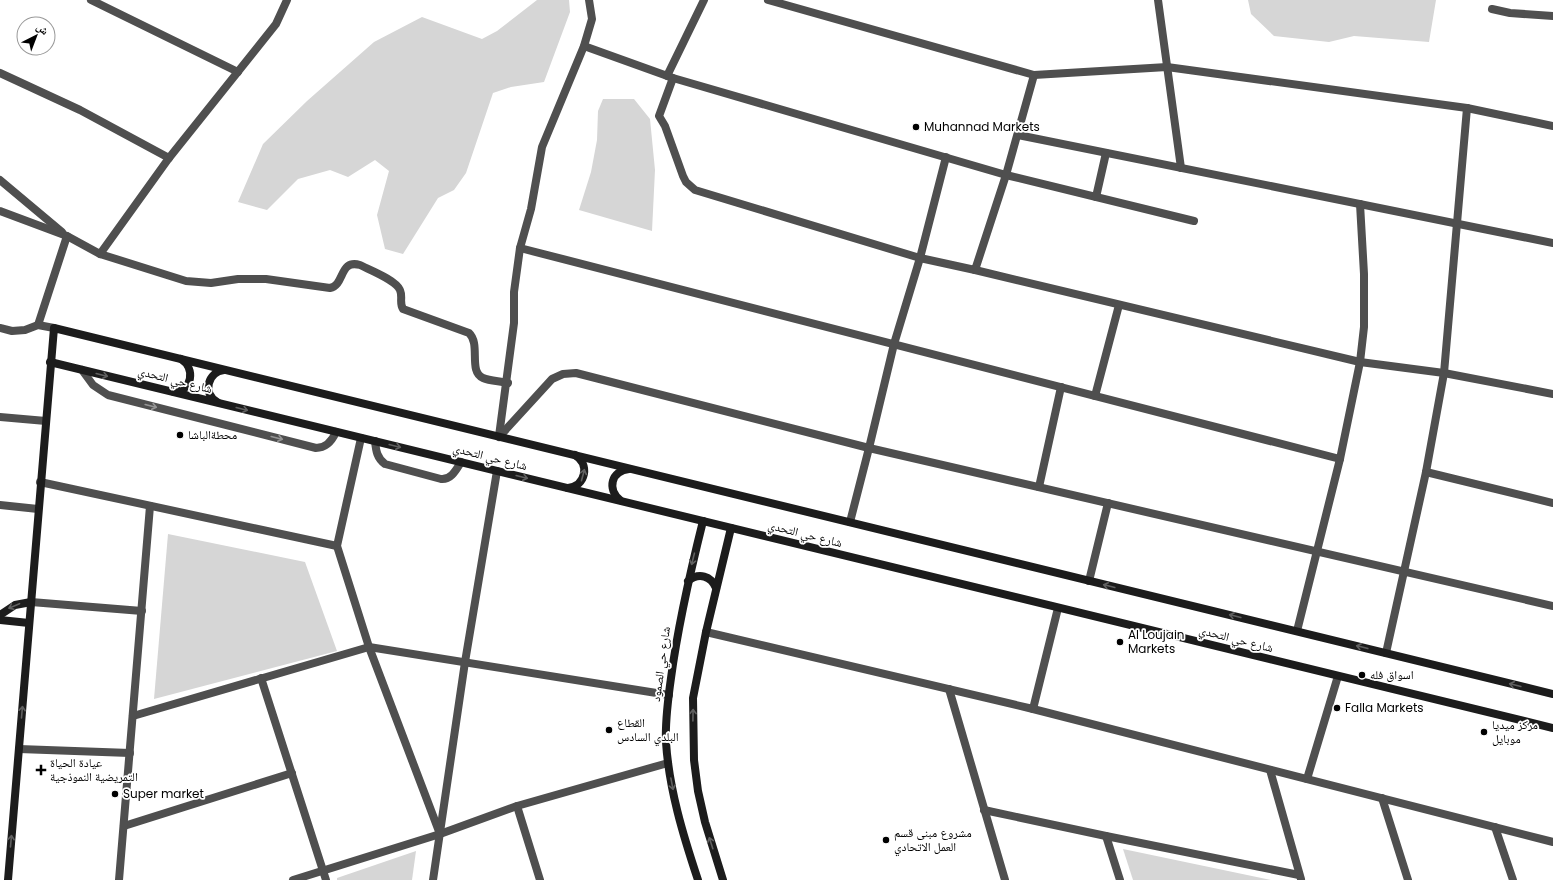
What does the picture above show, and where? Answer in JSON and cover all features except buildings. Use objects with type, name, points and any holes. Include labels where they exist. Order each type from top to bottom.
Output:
[{"type":"main road","name":"شارع حي التحدي","points":[[54,328],[1553,694]]},
{"type":"main road","points":[[8,880],[54,328]]},
{"type":"main road","points":[[171,391],[180,391],[188,385],[190,380],[191,371],[189,366],[178,358]]},
{"type":"main road","name":"شارع حي التحدي","points":[[50,362],[1553,728]]},
{"type":"main road","points":[[223,404],[214,400],[211,396],[208,382],[217,371],[227,370]]},
{"type":"main road","points":[[563,487],[573,487],[581,482],[585,473],[583,463],[572,454]]},
{"type":"main road","points":[[625,502],[616,497],[612,488],[613,479],[624,469],[634,469]]},
{"type":"main road","name":"شارع حي الصمود","points":[[698,880],[681,828],[668,763],[666,741],[669,695],[676,636],[702,521]]},
{"type":"main road","points":[[723,880],[705,822],[698,791],[694,760],[693,698],[706,632],[731,528]]},
{"type":"main road","points":[[688,582],[692,578],[702,576],[711,579],[716,588]]},
{"type":"main road","points":[[0,615],[15,605],[31,602]]},
{"type":"main road","points":[[0,620],[29,623]]},
{"type":"street","points":[[91,0],[238,72]]},
{"type":"street","points":[[100,254],[169,158],[276,24],[287,0]]},
{"type":"street","points":[[499,437],[508,383],[514,322],[514,292],[520,248],[531,209],[542,147],[584,46],[592,19],[589,0]]},
{"type":"street","points":[[704,0],[670,77],[659,116],[665,126],[683,176],[686,182],[695,190],[920,258],[1360,362],[1444,373],[1553,394]]},
{"type":"street","points":[[768,0],[1034,75],[1167,67],[1467,108],[1553,126]]},
{"type":"street","points":[[1158,0],[1181,168]]},
{"type":"street","points":[[1492,9],[1510,13],[1553,16]]},
{"type":"street","points":[[584,46],[670,77],[946,157],[1006,176],[1194,221]]},
{"type":"street","points":[[0,73],[80,110],[169,158]]},
{"type":"street","points":[[974,270],[1006,176],[1034,75]]},
{"type":"street","points":[[1386,653],[1426,472],[1444,373],[1467,108]]},
{"type":"street","points":[[1018,135],[1553,243]]},
{"type":"street","points":[[1096,197],[1106,153]]},
{"type":"street","points":[[850,522],[894,344],[920,258],[946,157]]},
{"type":"street","points":[[0,180],[67,236]]},
{"type":"street","points":[[1297,631],[1340,459],[1360,362],[1364,327],[1364,289],[1360,204]]},
{"type":"street","points":[[0,211],[67,236],[100,254],[170,277],[199,283],[266,279],[330,288],[338,284],[346,267],[353,264],[360,265],[397,286],[401,292],[401,305],[403,309],[469,333],[474,339],[475,367],[477,374],[483,378],[508,383]]},
{"type":"street","points":[[38,325],[67,236]]},
{"type":"street","points":[[520,248],[1340,459]]},
{"type":"street","points":[[1095,396],[1119,305]]},
{"type":"street","points":[[0,328],[12,331],[25,330],[38,325],[54,328]]},
{"type":"street","points":[[82,370],[98,390],[108,395],[316,448],[324,447],[332,439],[336,432]]},
{"type":"street","points":[[499,437],[552,379],[569,372],[576,373],[869,448],[1553,606]]},
{"type":"street","points":[[1039,487],[1061,387]]},
{"type":"street","points":[[0,417],[46,421]]},
{"type":"street","points":[[361,438],[337,546],[368,647],[440,834]]},
{"type":"street","points":[[375,441],[377,456],[380,461],[385,464],[445,480],[450,477],[461,462]]},
{"type":"street","points":[[433,880],[465,662],[497,471]]},
{"type":"street","points":[[1426,472],[1553,503]]},
{"type":"street","points":[[40,482],[337,546]]},
{"type":"street","points":[[1089,581],[1108,503]]},
{"type":"street","points":[[0,506],[38,509]]},
{"type":"street","points":[[119,880],[150,506]]},
{"type":"street","points":[[31,602],[142,611]]},
{"type":"street","points":[[1033,709],[1058,608]]},
{"type":"street","points":[[706,632],[1033,709],[1553,842]]},
{"type":"street","points":[[133,716],[368,647],[669,695]]},
{"type":"street","points":[[1308,779],[1338,676]]},
{"type":"street","points":[[261,678],[326,880]]},
{"type":"street","points":[[949,689],[1005,880]]},
{"type":"street","points":[[19,749],[130,754]]},
{"type":"street","points":[[293,880],[440,834],[517,806],[668,763]]},
{"type":"street","points":[[984,810],[1300,877],[1270,770]]},
{"type":"street","points":[[124,826],[292,774]]},
{"type":"street","points":[[1382,798],[1408,880]]},
{"type":"street","points":[[517,806],[540,880]]},
{"type":"street","points":[[1495,827],[1513,880]]},
{"type":"street","points":[[1106,836],[1120,880]]},
{"type":"shaded area","points":[[537,0],[569,0],[570,12],[544,82],[511,87],[493,93],[466,173],[454,190],[438,198],[403,254],[385,249],[377,215],[389,171],[375,160],[348,177],[330,170],[298,179],[267,210],[238,202],[263,144],[307,101],[374,42],[422,17],[482,39],[497,31]]},
{"type":"shaded area","points":[[1248,0],[1436,0],[1429,42],[1354,36],[1329,42],[1274,36],[1251,14]]},
{"type":"shaded area","points":[[603,99],[634,99],[650,119],[655,170],[652,231],[579,210],[591,172],[597,140],[598,111]]},
{"type":"shaded area","points":[[168,534],[305,562],[337,651],[154,699]]},
{"type":"shaded area","points":[[1123,849],[1271,880],[1133,880]]},
{"type":"shaded area","points":[[416,851],[412,880],[337,880],[337,878]]},
{"type":"place","name":"Muhannad Markets","points":[[916,127]]},
{"type":"place","name":"محطةالباشا","points":[[180,435]]},
{"type":"place","name":"Al Loujain Markets","points":[[1120,642]]},
{"type":"place","name":"اسواق فله","points":[[1362,675]]},
{"type":"place","name":"Falla Markets","points":[[1337,708]]},
{"type":"place","name":"القطاع البلدي السادس","points":[[609,730]]},
{"type":"place","name":"مركز ميديا موبايل","points":[[1484,732]]},
{"type":"place","name":"عيادة الحياة التمريضية النموذجية","points":[[41,770]]},
{"type":"place","name":"Super market","points":[[115,794]]},
{"type":"place","name":"مشروع مبنى قسم العمل الاتحادي","points":[[886,840]]}]
